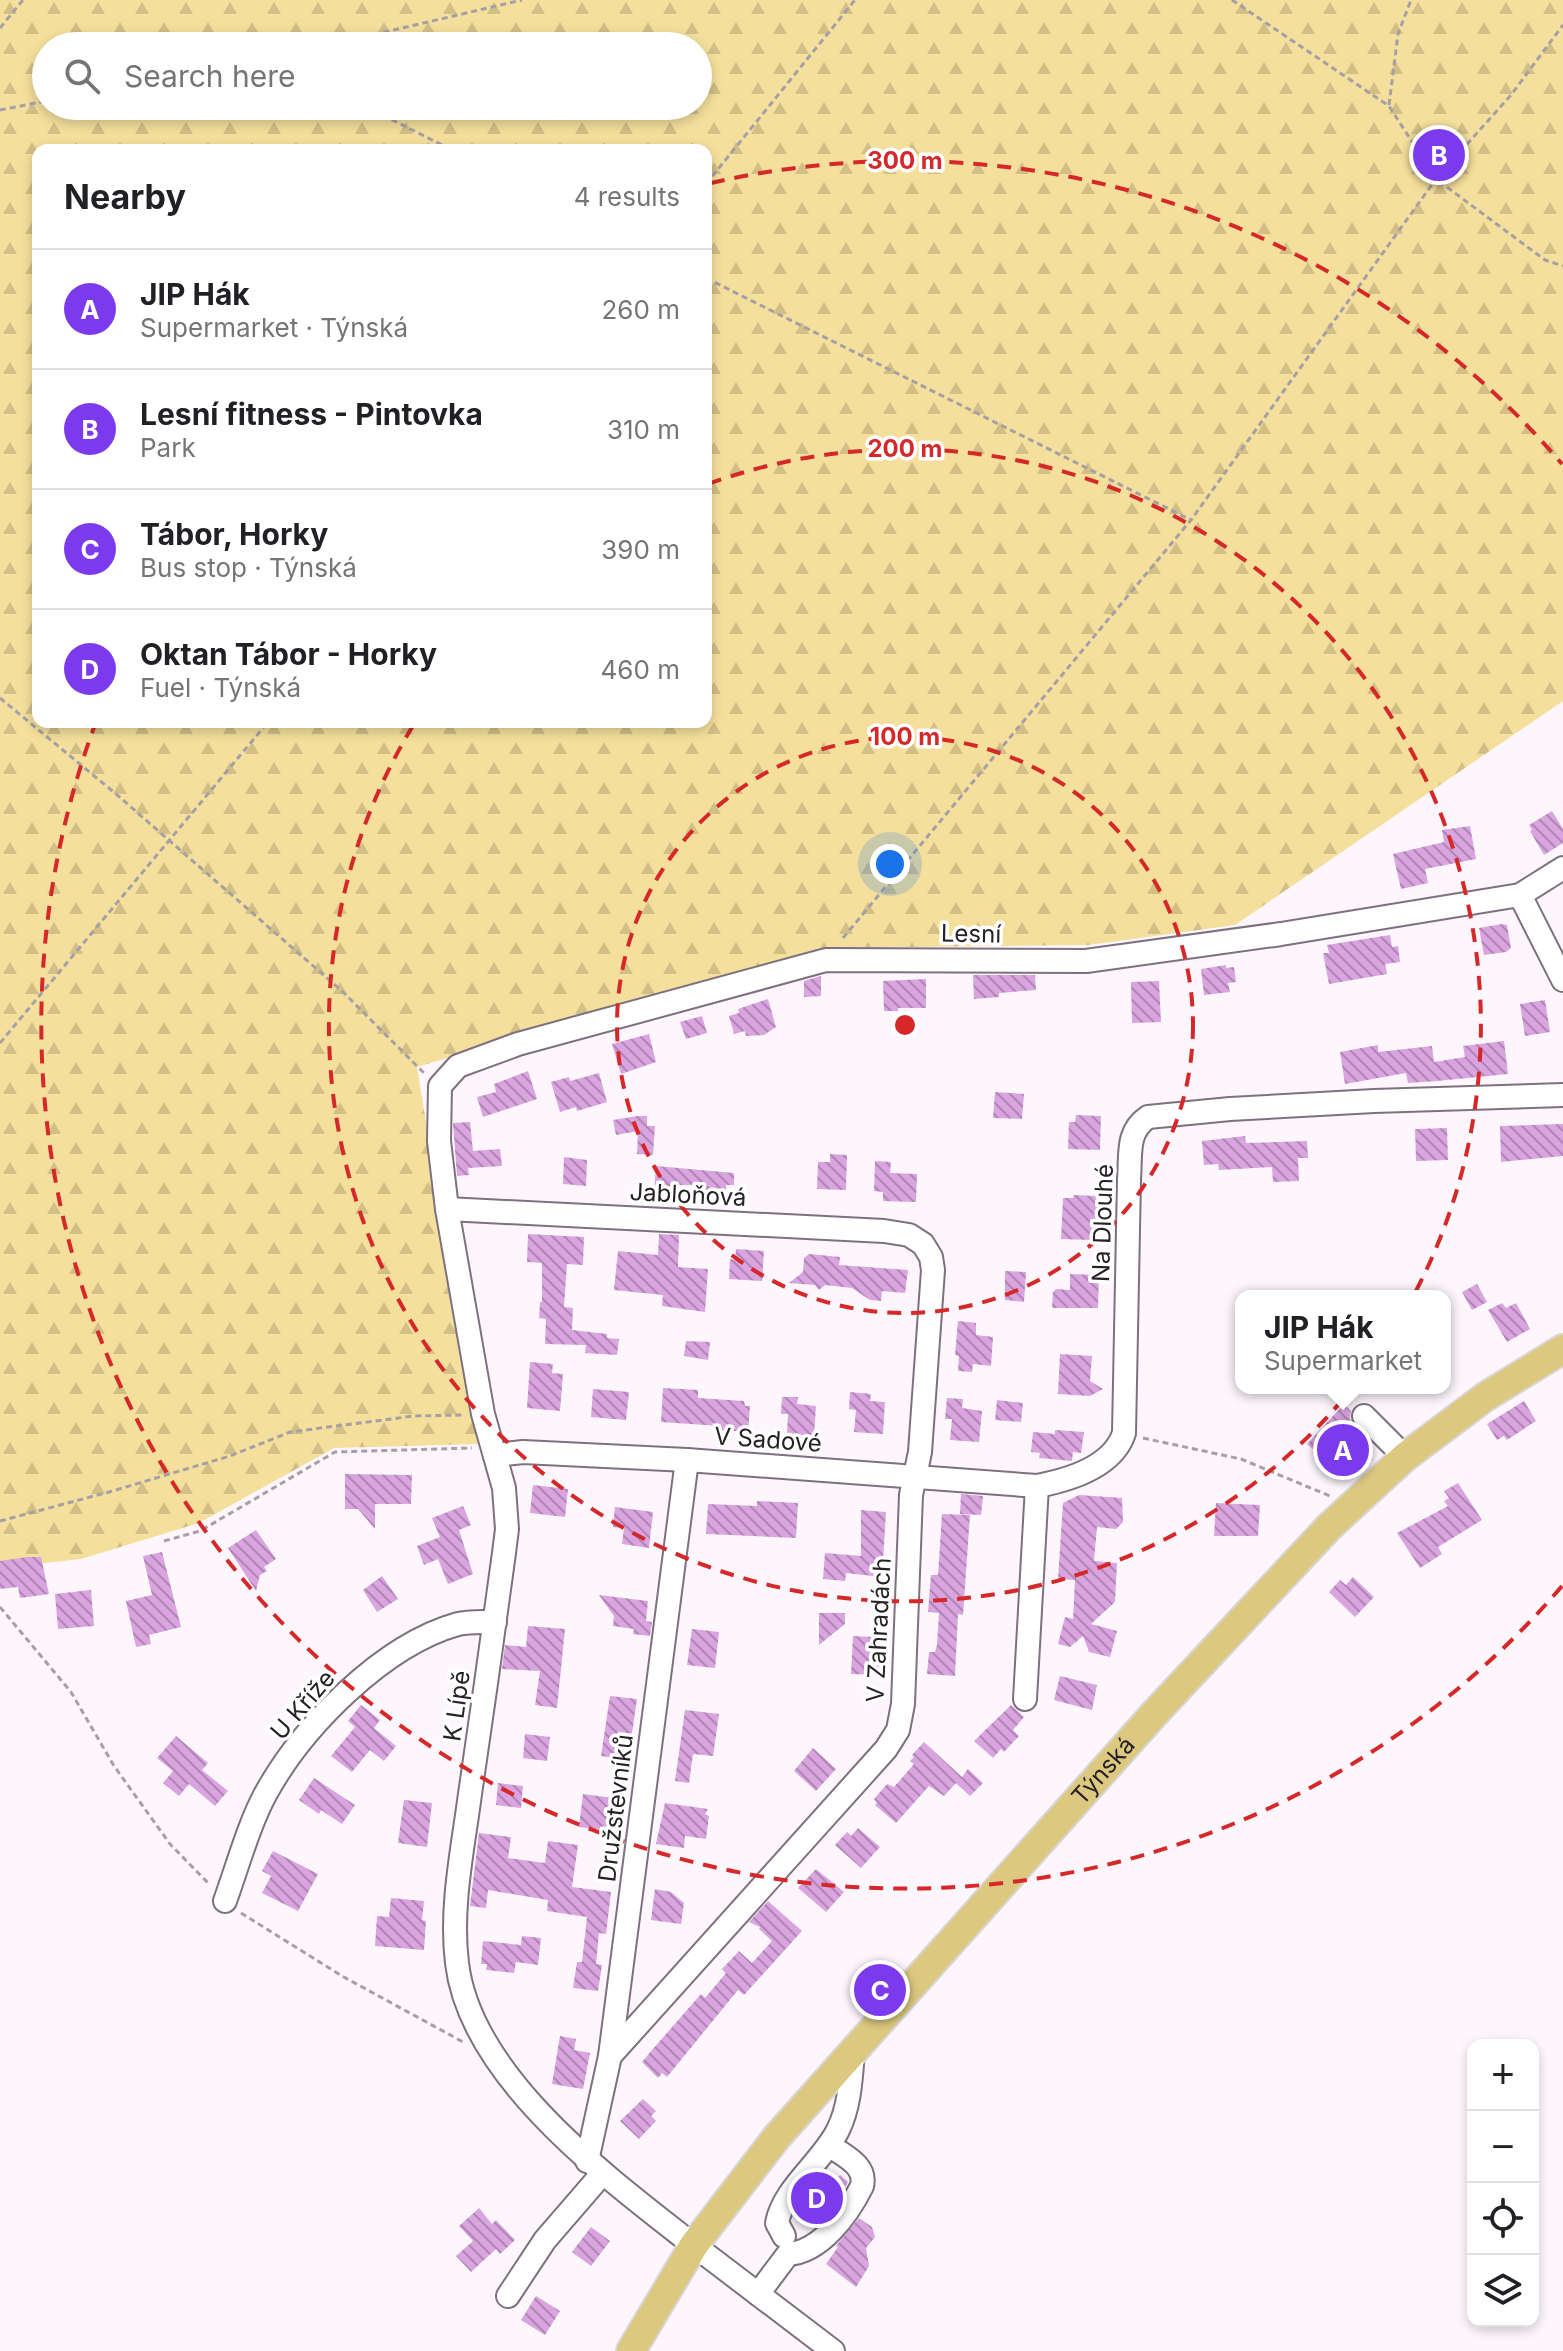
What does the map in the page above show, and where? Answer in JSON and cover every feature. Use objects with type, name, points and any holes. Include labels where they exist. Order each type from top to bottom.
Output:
[{"type":"main road","name":"Týnská","points":[[631,2351],[694,2245],[776,2138],[1155,1713],[1329,1527],[1405,1457],[1485,1397],[1563,1349]]},
{"type":"street","points":[[1563,868],[1520,895],[1563,980]]},
{"type":"street","name":"Lesní","points":[[440,1086],[458,1066],[518,1044],[826,960],[1086,961],[1281,934],[1520,895]]},
{"type":"street","name":"K Lípě","points":[[440,1086],[439,1131],[447,1209],[483,1414],[504,1488],[507,1529],[460,1869],[456,1929],[458,1972],[472,2014],[498,2060],[553,2127],[595,2168],[833,2351]]},
{"type":"street","name":"Na Dlouhé","points":[[1124,1433],[1129,1179],[1132,1137],[1137,1124],[1148,1117],[1230,1109],[1563,1095]]},
{"type":"street","name":"Jabloňová","points":[[447,1209],[884,1231],[909,1235],[923,1244]]},
{"type":"street","name":"V Zahradách","points":[[610,2056],[894,1737],[903,1704],[911,1510],[920,1452],[932,1288],[931,1257],[923,1244]]},
{"type":"street","points":[[1364,1416],[1405,1457]]},
{"type":"street","points":[[1025,1699],[1037,1486],[1082,1474],[1113,1452],[1124,1433]]},
{"type":"street","name":"V Sadové","points":[[494,1451],[687,1460],[1037,1486]]},
{"type":"street","name":"Družstevníků","points":[[595,2168],[687,1460]]},
{"type":"street","name":"U Kříže","points":[[225,1901],[265,1794],[307,1732],[357,1682],[418,1641],[460,1623],[495,1622]]},
{"type":"street","points":[[758,2294],[786,2245],[785,2227],[834,2149],[849,2097],[853,2051]]},
{"type":"street","points":[[786,2245],[803,2251],[819,2243],[862,2186],[864,2176],[860,2167],[834,2149]]},
{"type":"street","points":[[508,2296],[595,2168]]},
{"type":"path","points":[[0,28],[23,0]]},
{"type":"path","points":[[385,32],[522,0]]},
{"type":"path","points":[[712,177],[855,0]]},
{"type":"path","points":[[1232,0],[1389,106],[1436,179],[1545,260],[1563,266]]},
{"type":"path","points":[[1389,106],[1398,34],[1411,0]]},
{"type":"path","points":[[826,960],[1191,520],[1436,179],[1511,95],[1563,25]]},
{"type":"path","points":[[0,110],[32,104]]},
{"type":"path","points":[[393,120],[440,144]]},
{"type":"path","points":[[712,281],[1191,520]]},
{"type":"path","points":[[0,698],[32,725]]},
{"type":"path","points":[[35,728],[343,992],[416,1067],[440,1086]]},
{"type":"path","points":[[0,1043],[263,728]]},
{"type":"path","points":[[0,1521],[230,1456],[290,1432],[414,1416],[483,1414]]},
{"type":"path","points":[[1124,1433],[1241,1459],[1332,1497]]},
{"type":"path","points":[[164,1541],[200,1531],[335,1452],[494,1451]]},
{"type":"green space","points":[[0,0],[1563,0],[1563,701],[1235,925],[1089,945],[836,948],[794,956],[417,1067],[479,1444],[334,1448],[199,1523],[81,1559],[0,1568]]},
{"type":"building","points":[[1552,811],[1563,829],[1563,843],[1544,855],[1529,825]]},
{"type":"building","points":[[1470,826],[1476,859],[1425,869],[1428,883],[1401,889],[1393,854],[1444,842],[1442,830]]},
{"type":"building","points":[[1507,925],[1511,948],[1506,952],[1484,955],[1479,928]]},
{"type":"building","points":[[1390,935],[1392,947],[1398,946],[1400,962],[1385,964],[1387,974],[1329,984],[1323,953],[1329,953],[1327,945]]},
{"type":"building","points":[[1226,965],[1226,968],[1234,967],[1236,982],[1228,983],[1230,992],[1204,995],[1201,969]]},
{"type":"building","points":[[973,975],[1035,975],[1036,990],[974,999]]},
{"type":"building","points":[[821,976],[821,996],[804,997],[804,981]]},
{"type":"building","points":[[926,979],[926,1008],[884,1011],[883,981]]},
{"type":"building","points":[[1159,981],[1161,1022],[1132,1023],[1131,982]]},
{"type":"building","points":[[768,999],[776,1027],[764,1035],[746,1036],[745,1031],[734,1034],[729,1016],[739,1013],[738,1009]]},
{"type":"building","points":[[1545,1000],[1550,1032],[1525,1036],[1520,1004]]},
{"type":"building","points":[[702,1016],[707,1033],[686,1039],[680,1022]]},
{"type":"building","points":[[649,1034],[656,1062],[621,1074],[612,1044]]},
{"type":"building","points":[[1504,1041],[1508,1074],[1408,1083],[1406,1073],[1345,1084],[1340,1052],[1378,1045],[1378,1052],[1432,1046],[1434,1062],[1465,1057],[1463,1046]]},
{"type":"building","points":[[528,1071],[537,1099],[483,1117],[477,1097],[496,1092],[494,1084]]},
{"type":"building","points":[[599,1073],[607,1102],[577,1111],[576,1107],[560,1112],[551,1082],[569,1077],[570,1081]]},
{"type":"building","points":[[995,1092],[1024,1094],[1022,1119],[993,1118]]},
{"type":"building","points":[[1076,1115],[1101,1116],[1100,1150],[1068,1149],[1069,1122],[1075,1122]]},
{"type":"building","points":[[647,1116],[647,1126],[655,1126],[653,1155],[637,1154],[638,1131],[616,1135],[613,1120]]},
{"type":"building","points":[[470,1122],[473,1151],[500,1149],[502,1166],[468,1168],[469,1175],[457,1176],[453,1123]]},
{"type":"building","points":[[1563,1124],[1563,1156],[1501,1162],[1500,1126]]},
{"type":"building","points":[[1447,1128],[1448,1160],[1416,1161],[1415,1129]]},
{"type":"building","points":[[1245,1136],[1246,1143],[1307,1141],[1308,1158],[1298,1158],[1299,1181],[1273,1182],[1272,1167],[1219,1170],[1218,1164],[1204,1165],[1202,1141]]},
{"type":"building","points":[[830,1154],[847,1155],[846,1190],[817,1189],[818,1162],[830,1162]]},
{"type":"building","points":[[564,1157],[587,1160],[586,1186],[563,1184]]},
{"type":"building","points":[[875,1161],[891,1162],[890,1173],[917,1174],[916,1202],[883,1201],[883,1192],[874,1191]]},
{"type":"building","points":[[656,1166],[734,1173],[734,1185],[726,1185],[726,1191],[705,1190],[706,1185],[677,1185],[676,1195],[654,1194]]},
{"type":"building","points":[[1074,1195],[1098,1196],[1092,1240],[1061,1239],[1063,1198],[1073,1198]]},
{"type":"building","points":[[528,1234],[584,1237],[583,1265],[567,1264],[564,1307],[573,1308],[572,1330],[607,1334],[607,1338],[619,1339],[617,1355],[585,1353],[586,1345],[545,1344],[546,1319],[539,1318],[542,1263],[527,1262]]},
{"type":"building","points":[[659,1234],[679,1235],[678,1267],[708,1269],[705,1312],[662,1306],[663,1295],[614,1290],[618,1251],[658,1255]]},
{"type":"building","points":[[736,1249],[764,1251],[762,1281],[729,1279],[730,1259],[735,1260]]},
{"type":"building","points":[[809,1254],[840,1257],[839,1265],[908,1270],[905,1293],[882,1291],[881,1301],[870,1300],[852,1288],[825,1285],[819,1290],[815,1285],[789,1283],[803,1272],[804,1258]]},
{"type":"building","points":[[1005,1271],[1026,1272],[1024,1302],[1005,1300]]},
{"type":"building","points":[[1070,1274],[1099,1275],[1098,1308],[1052,1308],[1056,1289],[1070,1290]]},
{"type":"building","points":[[1477,1284],[1487,1302],[1472,1310],[1462,1292]]},
{"type":"building","points":[[1502,1303],[1506,1308],[1516,1303],[1530,1329],[1507,1342],[1488,1310]]},
{"type":"building","points":[[958,1321],[976,1323],[976,1335],[993,1337],[991,1366],[973,1364],[972,1372],[958,1371],[959,1356],[955,1355]]},
{"type":"building","points":[[686,1341],[710,1342],[708,1360],[684,1356]]},
{"type":"building","points":[[1060,1354],[1092,1356],[1090,1381],[1103,1389],[1090,1396],[1058,1394]]},
{"type":"building","points":[[530,1362],[553,1364],[552,1373],[563,1374],[560,1411],[527,1408]]},
{"type":"building","points":[[663,1388],[698,1390],[698,1398],[744,1401],[745,1406],[750,1406],[748,1432],[720,1430],[720,1426],[661,1422]]},
{"type":"building","points":[[593,1389],[629,1392],[626,1420],[591,1417]]},
{"type":"building","points":[[850,1392],[871,1394],[870,1401],[885,1402],[883,1434],[854,1432],[856,1410],[849,1409]]},
{"type":"building","points":[[782,1397],[798,1397],[797,1404],[816,1406],[814,1436],[787,1434],[788,1414],[781,1414]]},
{"type":"building","points":[[947,1398],[963,1399],[962,1408],[982,1411],[979,1442],[950,1440],[952,1419],[945,1419]]},
{"type":"building","points":[[997,1400],[1023,1403],[1021,1422],[995,1420]]},
{"type":"building","points":[[1524,1401],[1536,1421],[1507,1440],[1504,1436],[1497,1440],[1487,1424]]},
{"type":"building","points":[[1344,1404],[1351,1411],[1350,1419],[1366,1438],[1337,1471],[1307,1444]]},
{"type":"building","points":[[1055,1430],[1084,1432],[1081,1453],[1073,1452],[1072,1461],[1039,1458],[1040,1453],[1031,1452],[1033,1432],[1055,1434]]},
{"type":"building","points":[[345,1474],[412,1475],[411,1504],[375,1504],[375,1529],[358,1509],[345,1509]]},
{"type":"building","points":[[1458,1483],[1482,1520],[1438,1547],[1442,1554],[1420,1568],[1397,1533],[1448,1506],[1444,1501],[1449,1498],[1444,1491]]},
{"type":"building","points":[[533,1485],[568,1489],[565,1517],[530,1513]]},
{"type":"building","points":[[961,1494],[983,1496],[981,1515],[960,1514]]},
{"type":"building","points":[[1079,1495],[1122,1498],[1123,1522],[1116,1529],[1097,1527],[1094,1561],[1117,1563],[1115,1602],[1091,1624],[1117,1631],[1110,1657],[1089,1652],[1083,1636],[1070,1647],[1058,1644],[1065,1617],[1073,1619],[1075,1580],[1058,1579],[1063,1503]]},
{"type":"building","points":[[757,1501],[798,1503],[796,1538],[706,1534],[708,1504],[757,1506]]},
{"type":"building","points":[[1216,1503],[1260,1505],[1258,1536],[1214,1536]]},
{"type":"building","points":[[463,1506],[471,1525],[459,1530],[473,1574],[448,1584],[438,1559],[424,1565],[417,1546],[440,1537],[432,1518]]},
{"type":"building","points":[[615,1507],[653,1512],[649,1548],[622,1544],[624,1528],[613,1527]]},
{"type":"building","points":[[861,1510],[886,1512],[882,1577],[846,1573],[845,1581],[823,1579],[825,1553],[861,1556]]},
{"type":"building","points":[[942,1514],[970,1515],[963,1615],[958,1614],[955,1676],[927,1674],[929,1652],[935,1652],[937,1645],[939,1613],[928,1612],[931,1575],[938,1575]]},
{"type":"building","points":[[256,1530],[276,1559],[264,1567],[267,1571],[260,1575],[256,1591],[228,1548]]},
{"type":"building","points":[[162,1552],[181,1627],[149,1635],[151,1644],[136,1647],[126,1601],[152,1595],[143,1556]]},
{"type":"building","points":[[41,1557],[49,1594],[20,1598],[18,1587],[0,1589],[0,1561]]},
{"type":"building","points":[[382,1576],[398,1599],[377,1612],[363,1590]]},
{"type":"building","points":[[1353,1577],[1374,1597],[1355,1617],[1329,1592],[1340,1580],[1346,1585]]},
{"type":"building","points":[[91,1590],[94,1626],[58,1629],[55,1594]]},
{"type":"building","points":[[599,1595],[648,1601],[646,1621],[652,1622],[650,1636],[633,1634],[634,1629],[613,1626],[614,1616]]},
{"type":"building","points":[[819,1613],[845,1613],[845,1624],[819,1645]]},
{"type":"building","points":[[528,1626],[565,1629],[557,1708],[535,1705],[540,1671],[502,1669],[505,1645],[526,1647]]},
{"type":"building","points":[[692,1629],[719,1632],[715,1668],[687,1665]]},
{"type":"building","points":[[853,1636],[872,1637],[872,1643],[880,1643],[879,1675],[851,1674]]},
{"type":"building","points":[[1060,1676],[1097,1685],[1092,1710],[1054,1700]]},
{"type":"building","points":[[610,1696],[637,1699],[628,1760],[601,1756]]},
{"type":"building","points":[[361,1705],[380,1720],[374,1728],[396,1746],[384,1761],[370,1750],[352,1772],[331,1756],[355,1727],[348,1721]]},
{"type":"building","points":[[1011,1705],[1024,1717],[1013,1730],[1019,1736],[1004,1752],[1001,1749],[993,1758],[974,1741]]},
{"type":"building","points":[[685,1710],[719,1714],[713,1756],[693,1754],[689,1783],[675,1781]]},
{"type":"building","points":[[525,1734],[550,1737],[547,1761],[523,1758]]},
{"type":"building","points":[[176,1736],[208,1763],[202,1770],[228,1791],[215,1806],[189,1784],[179,1796],[163,1783],[173,1771],[157,1758]]},
{"type":"building","points":[[924,1742],[962,1777],[968,1769],[983,1783],[970,1796],[956,1783],[944,1796],[929,1786],[896,1823],[875,1805],[874,1799],[887,1784],[894,1787],[914,1764],[910,1761],[914,1757],[912,1755]]},
{"type":"building","points":[[813,1748],[836,1769],[816,1791],[794,1771]]},
{"type":"building","points":[[314,1778],[355,1805],[342,1824],[321,1810],[319,1814],[299,1800]]},
{"type":"building","points":[[498,1783],[523,1786],[521,1808],[496,1805]]},
{"type":"building","points":[[583,1794],[614,1798],[610,1831],[579,1827]]},
{"type":"building","points":[[404,1800],[432,1803],[427,1847],[398,1843]]},
{"type":"building","points":[[665,1803],[708,1809],[705,1814],[709,1816],[706,1839],[685,1836],[684,1848],[656,1844]]},
{"type":"building","points":[[858,1828],[880,1847],[861,1868],[835,1845],[847,1832],[851,1836]]},
{"type":"building","points":[[479,1833],[511,1837],[508,1858],[545,1863],[548,1841],[578,1845],[572,1887],[611,1892],[606,1934],[599,1933],[596,1964],[602,1965],[598,1991],[573,1988],[577,1962],[582,1962],[587,1917],[547,1911],[548,1900],[488,1890],[486,1908],[470,1906]]},
{"type":"building","points":[[273,1851],[318,1874],[298,1911],[262,1893],[271,1876],[262,1871]]},
{"type":"building","points":[[816,1869],[844,1892],[826,1912],[798,1888]]},
{"type":"building","points":[[655,1889],[671,1892],[684,1903],[681,1924],[651,1920]]},
{"type":"building","points":[[391,1898],[424,1901],[424,1950],[375,1946],[377,1916],[389,1917]]},
{"type":"building","points":[[768,1901],[802,1931],[744,1995],[738,1990],[667,2077],[662,2073],[658,2078],[642,2062],[701,1994],[705,1998],[726,1973],[722,1969],[739,1951],[752,1963],[772,1941],[760,1927],[749,1922]]},
{"type":"building","points":[[522,1936],[541,1938],[538,1965],[516,1962],[514,1973],[486,1970],[487,1964],[481,1964],[483,1941],[521,1945]]},
{"type":"building","points":[[560,2036],[576,2039],[574,2050],[590,2053],[583,2089],[552,2084]]},
{"type":"building","points":[[643,2099],[656,2111],[651,2116],[656,2121],[639,2139],[620,2121]]},
{"type":"building","points":[[840,2175],[848,2182],[830,2211],[813,2228],[805,2221],[813,2210],[802,2201],[817,2181],[829,2190]]},
{"type":"building","points":[[479,2208],[492,2224],[496,2220],[515,2240],[500,2254],[496,2249],[471,2272],[456,2256],[473,2241],[459,2226]]},
{"type":"building","points":[[859,2218],[872,2227],[875,2237],[866,2248],[869,2266],[856,2287],[826,2264]]},
{"type":"building","points":[[591,2227],[610,2241],[591,2266],[572,2252]]},
{"type":"building","points":[[536,2296],[560,2311],[545,2335],[521,2320]]},
{"type":"place","name":"Lesní fitness - Pintovka","points":[[1439,155]]},
{"type":"place","name":"JIP Hák","points":[[1343,1450]]},
{"type":"place","name":"Tábor, Horky","points":[[880,1990]]},
{"type":"place","name":"Oktan Tábor - Horky","points":[[817,2198]]}]
